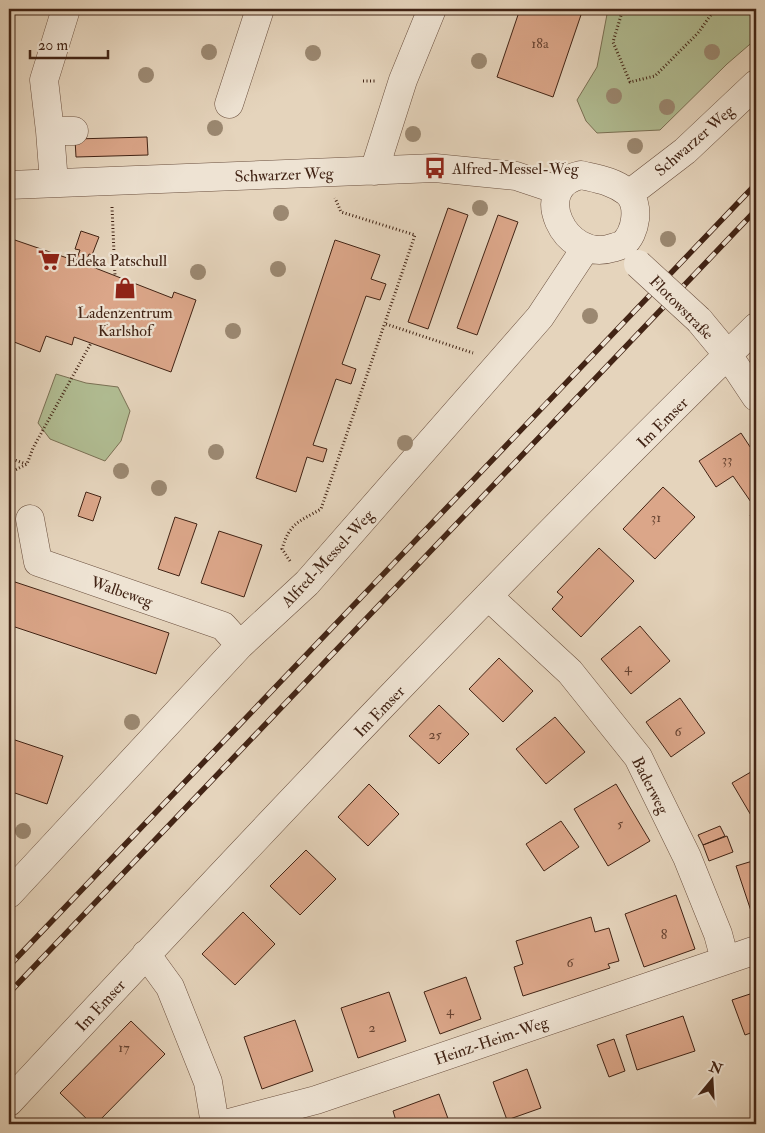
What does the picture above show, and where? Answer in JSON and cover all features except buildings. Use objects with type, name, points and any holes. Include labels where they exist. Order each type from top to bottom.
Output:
[{"type":"street","points":[[54,183],[62,131],[44,80],[66,9]]},
{"type":"street","points":[[229,104],[260,9]]},
{"type":"street","points":[[374,171],[403,80],[432,9]]},
{"type":"street","name":"Schwarzer Weg","points":[[629,194],[685,151],[756,84]]},
{"type":"street","name":"Schwarzer Weg","points":[[9,185],[435,168],[516,176],[558,190]]},
{"type":"street","points":[[581,175],[614,183],[629,194],[634,204],[636,217],[632,232],[630,254],[585,249],[569,236],[554,206],[558,190],[571,177],[581,175]]},
{"type":"street","name":"Alfred-Messel-Weg","points":[[9,894],[240,645],[307,583],[540,317],[585,249]]},
{"type":"street","name":"Flotowstraße","points":[[630,254],[699,320],[728,355],[756,397]]},
{"type":"street","name":"Im Emser","points":[[9,1102],[146,954],[488,596],[756,328]]},
{"type":"street","name":"Walbeweg","points":[[30,519],[38,562],[223,626],[240,645]]},
{"type":"street","name":"Baderweg","points":[[488,596],[570,672],[638,757],[686,857],[718,934],[725,960]]},
{"type":"street","name":"Heinz-Heim-Weg","points":[[225,1124],[316,1100],[756,950]]},
{"type":"street","points":[[146,954],[170,987],[208,1082],[215,1124]]},
{"type":"path","points":[[623,9],[613,42],[630,82],[655,76],[698,33],[715,9]]},
{"type":"path","points":[[282,549],[291,526],[321,509],[415,235],[341,212],[333,195]]},
{"type":"path","points":[[112,202],[115,276]]},
{"type":"path","points":[[386,324],[501,362]]},
{"type":"path","points":[[9,481],[13,471],[27,464],[33,448],[91,343]]},
{"type":"path","points":[[9,458],[27,464]]},
{"type":"green space","points":[[608,9],[756,9],[756,39],[727,64],[660,130],[597,133],[586,121],[577,100],[597,67]]},
{"type":"green space","points":[[56,374],[86,383],[118,387],[130,411],[121,441],[105,461],[50,439],[38,423]]},
{"type":"railway","points":[[9,966],[756,184]]},
{"type":"railway","points":[[9,993],[756,210]]},
{"type":"place","name":"Alfred-Messel-Weg","points":[[435,168]]},
{"type":"place","name":"Edeka Patschull","points":[[49,260]]},
{"type":"place","name":"Ladenzentrum Karlshof","points":[[125,288]]}]
